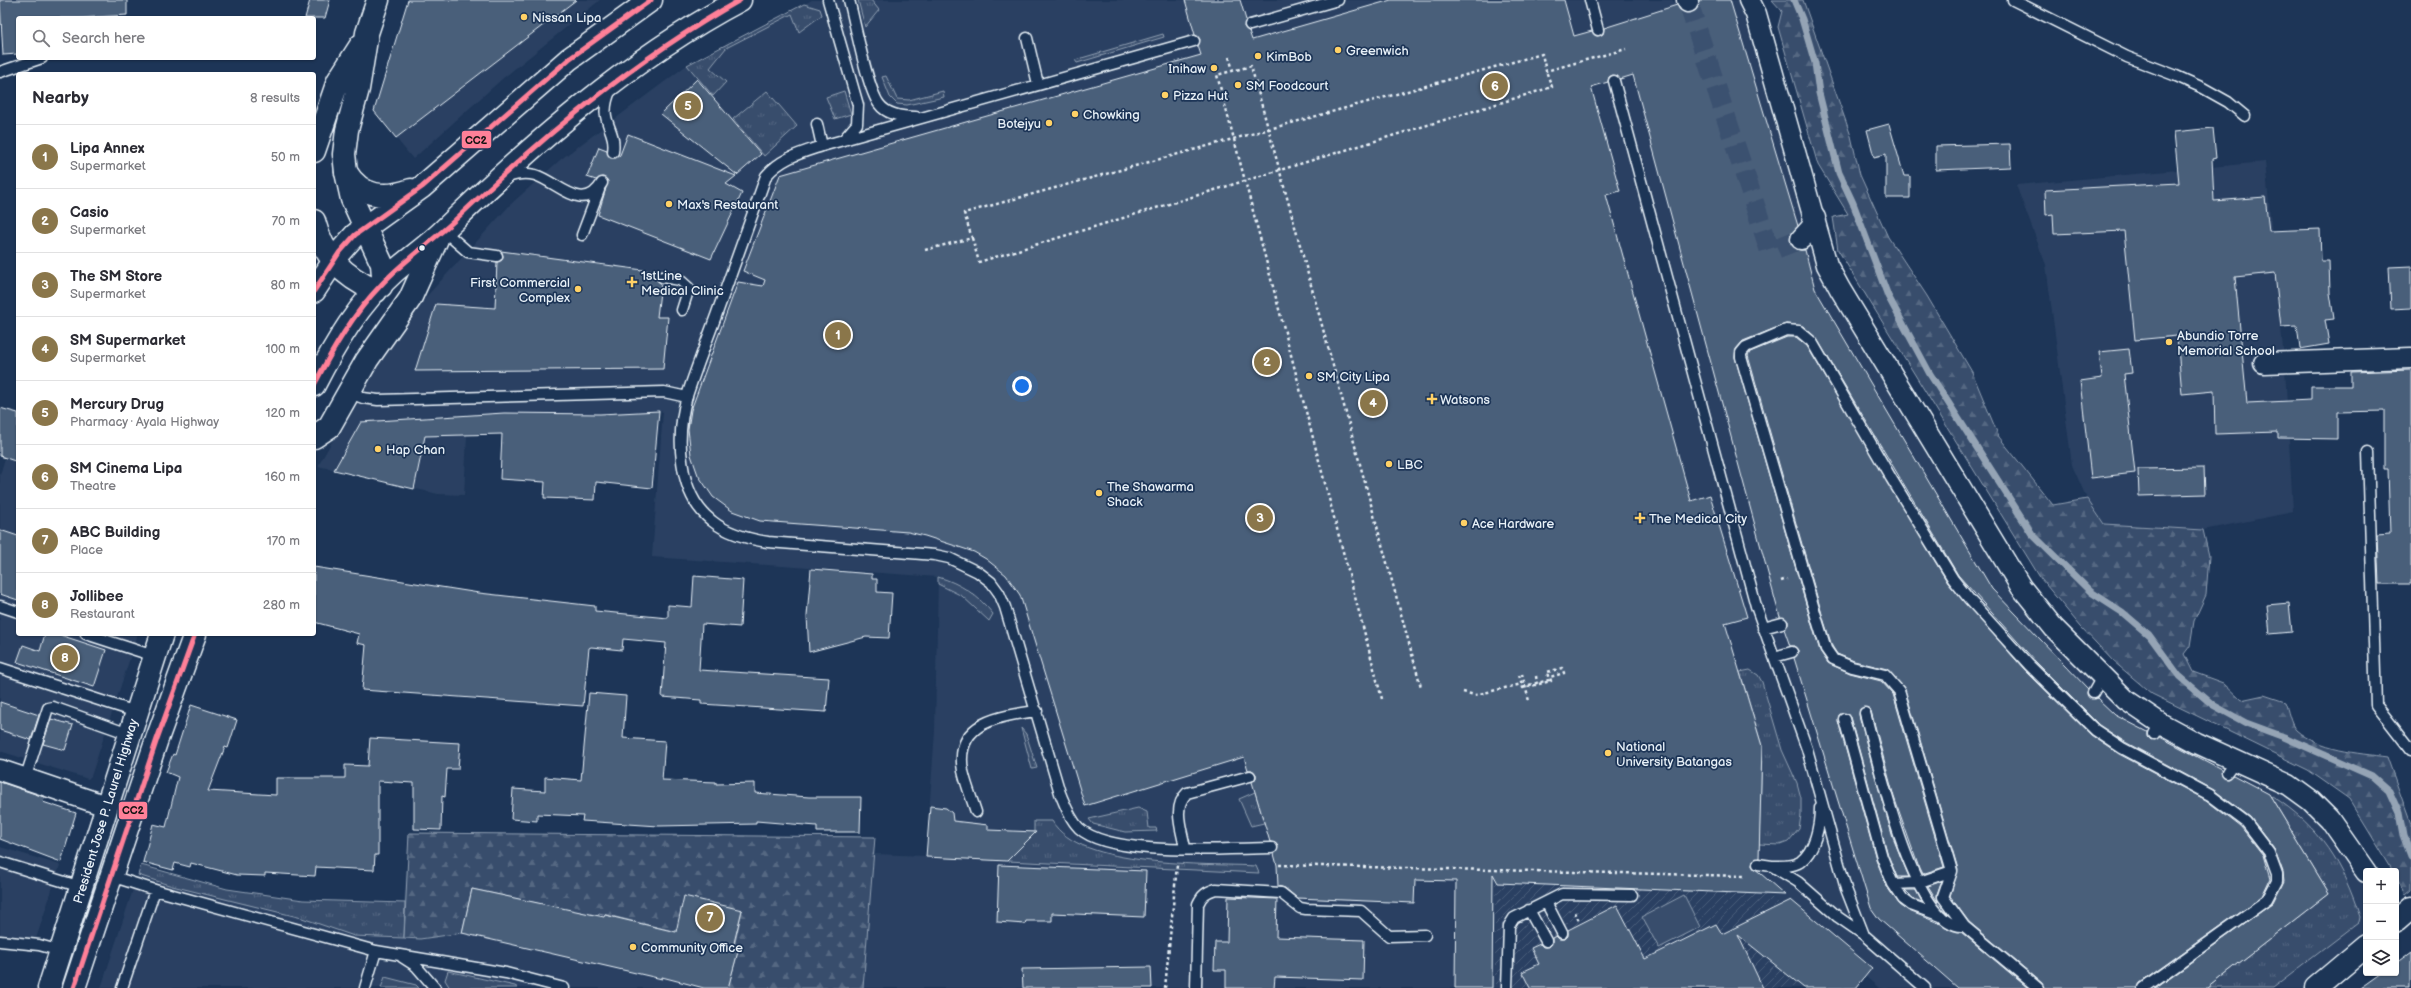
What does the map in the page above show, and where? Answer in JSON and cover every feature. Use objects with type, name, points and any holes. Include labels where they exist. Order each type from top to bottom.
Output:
[{"type":"main road","points":[[378,0],[367,33],[358,89],[345,142],[346,172],[352,199],[364,228],[382,264],[384,276],[378,288]]},
{"type":"main road","points":[[316,288],[346,244],[364,228],[422,187],[569,59],[651,0]]},
{"type":"main road","points":[[316,380],[338,341],[378,288],[393,272],[444,231],[494,182],[582,107],[668,44],[740,0]]},
{"type":"main road","points":[[316,145],[338,81],[367,33]]},
{"type":"main road","points":[[346,172],[356,186],[373,195],[395,195],[422,187]]},
{"type":"main road","points":[[316,228],[320,241],[333,262],[354,280],[378,288]]},
{"type":"main road","points":[[316,436],[328,427],[370,354],[410,299],[420,280],[432,246],[444,231]]},
{"type":"main road","name":"President Jose P. Laurel Highway","points":[[49,988],[161,636]]},
{"type":"main road","name":"President Jose P. Laurel Highway","points":[[74,988],[110,876],[194,636]]},
{"type":"main road","points":[[2399,918],[2411,908]]},
{"type":"main road","points":[[2316,988],[2363,949]]},
{"type":"street","points":[[1749,0],[1756,14],[1815,218],[1827,265],[1840,289],[2021,587],[2097,685],[2126,700],[2157,729],[2231,767],[2289,785],[2311,801],[2346,840],[2364,868]]},
{"type":"street","points":[[1802,239],[1811,228],[1815,218]]},
{"type":"street","points":[[2264,363],[2411,358]]},
{"type":"street","points":[[0,770],[106,806]]},
{"type":"lane","points":[[828,0],[858,105],[857,124],[843,140]]},
{"type":"lane","points":[[849,0],[866,67],[879,103],[885,109],[903,117],[928,117]]},
{"type":"lane","points":[[1250,25],[1338,0]]},
{"type":"lane","points":[[1590,0],[1598,30]]},
{"type":"lane","points":[[2013,0],[2120,54],[2203,88],[2228,102],[2245,116]]},
{"type":"lane","points":[[1026,38],[1038,84]]},
{"type":"lane","points":[[1194,41],[795,154],[775,166],[766,176],[687,397],[681,443],[686,480],[702,511],[712,521],[728,531],[761,541],[935,554],[965,564],[978,572],[999,593],[1037,711],[1060,793],[1066,808],[1080,828],[1099,839],[1121,845],[1185,848],[1272,848]]},
{"type":"lane","points":[[0,72],[36,60]]},
{"type":"lane","points":[[1614,81],[1763,628],[1807,750],[1846,889],[1864,935]]},
{"type":"lane","points":[[613,152],[614,141],[606,123],[605,113],[607,97],[614,83]]},
{"type":"lane","points":[[817,124],[822,146]]},
{"type":"lane","points":[[494,182],[513,175],[531,174],[571,194],[585,197],[595,192],[602,183],[582,236]]},
{"type":"lane","points":[[444,231],[468,252],[497,256]]},
{"type":"lane","points":[[662,277],[680,280],[689,288],[682,310]]},
{"type":"lane","points":[[2038,988],[1964,926],[1943,897],[1952,871],[1900,691],[1885,675],[1852,667],[1833,659],[1824,643],[1741,357],[1741,353],[1746,347],[1786,330],[1799,331],[1812,342],[1920,525],[1954,579],[1985,618],[2095,730],[2122,748],[2221,802],[2246,822],[2269,852],[2274,864],[2278,881],[2267,900],[2144,988]]},
{"type":"lane","points":[[347,392],[363,398],[378,400],[664,392],[687,397]]},
{"type":"lane","points":[[2368,452],[2376,705],[2411,750]]},
{"type":"lane","points":[[0,606],[16,611]]},
{"type":"lane","points":[[1763,628],[1782,623]]},
{"type":"lane","points":[[92,636],[154,656]]},
{"type":"lane","points":[[1774,657],[1792,652]]},
{"type":"lane","points":[[0,668],[136,712]]},
{"type":"lane","points":[[25,779],[48,708],[53,707],[129,734]]},
{"type":"lane","points":[[976,812],[963,772],[962,755],[967,737],[976,728],[999,718],[1037,711]]},
{"type":"lane","points":[[1865,712],[1903,848],[1917,883],[1941,916]]},
{"type":"lane","points":[[1844,718],[1882,857],[1893,884],[1903,899],[1911,904],[1941,916],[1953,925],[1964,926]]},
{"type":"lane","points":[[1185,848],[1179,811],[1181,799],[1187,793],[1250,776]]},
{"type":"lane","points":[[1758,864],[1788,866],[1799,862],[1814,844],[1820,814],[1820,795]]},
{"type":"lane","points":[[0,862],[81,887]]},
{"type":"lane","points":[[1772,866],[1798,882],[1838,917],[1864,935],[1925,988]]},
{"type":"lane","points":[[1893,884],[1917,883],[1952,871]]},
{"type":"lane","points":[[110,876],[155,890],[376,951],[506,973],[547,986],[564,988]]},
{"type":"lane","points":[[1196,988],[1198,904],[1201,896],[1207,891],[1216,889],[1281,893],[1300,908],[1361,911],[1389,936],[1425,936]]},
{"type":"lane","points":[[122,988],[155,890]]},
{"type":"lane","points":[[1507,988],[1509,926],[1514,918],[1562,894],[1632,895]]},
{"type":"lane","points":[[1546,902],[1562,933]]},
{"type":"lane","points":[[1529,910],[1546,941]]},
{"type":"lane","points":[[0,941],[34,944],[61,951]]},
{"type":"lane","points":[[365,988],[376,951]]},
{"type":"lane","points":[[399,955],[416,966],[435,988]]},
{"type":"path","points":[[1546,71],[1626,49]]},
{"type":"path","points":[[1542,54],[1546,71],[1552,87],[979,262],[964,212],[1542,54]]},
{"type":"path","points":[[1229,57],[1233,70]]},
{"type":"path","points":[[1382,699],[1217,75],[1233,70],[1251,66],[1421,687]]},
{"type":"path","points":[[925,250],[972,238]]},
{"type":"path","points":[[1781,581],[1787,579]]},
{"type":"path","points":[[1525,686],[1549,680],[1547,672],[1562,668],[1564,673],[1550,677],[1551,681],[1522,688],[1520,675],[1525,686],[1529,702]]},
{"type":"path","points":[[1536,676],[1537,683]]},
{"type":"path","points":[[1463,692],[1475,695],[1522,684]]},
{"type":"path","points":[[1164,988],[1177,862]]},
{"type":"path","points":[[1578,918],[1580,923]]},
{"type":"shaded area","points":[[408,0],[600,0],[502,79],[413,159],[374,111]]},
{"type":"shaded area","points":[[812,0],[1672,0],[1678,5],[1694,0],[1745,0],[1811,217],[2015,587],[2107,687],[2309,803],[2363,874],[2363,947],[2314,988],[1879,988],[1768,894],[1495,883],[1495,988],[101,988],[141,865],[227,889],[303,900],[404,903],[409,833],[875,837],[874,854],[926,856],[935,731],[938,577],[652,557],[663,412],[660,411],[600,414],[503,413],[468,416],[464,495],[438,494],[318,466],[376,365],[403,326],[426,297],[511,204],[560,160],[687,65]]},
{"type":"shaded area","name":"Abundio Torre Memorial School","points":[[2265,162],[2285,369],[2293,512],[2203,530],[2104,524],[2087,499],[2072,465],[2046,265],[2016,185]]},
{"type":"shaded area","points":[[16,453],[16,636],[137,636],[91,776],[88,779],[0,751],[0,475],[5,458],[14,460]]},
{"type":"shaded area","points":[[0,847],[60,865],[32,951],[0,949]]},
{"type":"shaded area","points":[[1495,883],[1768,894],[1865,976],[1856,988],[1495,988]]},
{"type":"green space","points":[[858,0],[871,0],[879,10],[865,27]]},
{"type":"green space","points":[[1772,0],[1803,0],[1851,136],[1860,175],[1888,237],[1927,296],[1972,372],[1999,437],[2053,505],[2087,499],[2104,524],[2203,530],[2209,556],[2206,595],[2194,621],[2190,646],[2184,654],[2193,672],[2223,683],[2241,700],[2264,695],[2285,702],[2296,730],[2316,743],[2339,750],[2387,757],[2411,824],[2411,890],[2405,895],[2399,882],[2399,868],[2391,868],[2349,799],[2308,770],[2152,694],[2113,661],[2081,627],[2041,579],[1838,250],[1833,217],[1848,214],[1818,165],[1778,27],[1782,11]]},
{"type":"green space","points":[[804,4],[820,9],[822,15],[799,32],[792,14],[726,48],[710,68],[726,82],[713,96],[687,65]]},
{"type":"green space","points":[[1163,34],[1164,37],[1077,63],[1075,60]]},
{"type":"green space","points":[[886,76],[897,99],[909,100],[943,91],[944,97],[907,105],[897,104],[890,97],[882,77]]},
{"type":"green space","points":[[767,91],[797,126],[764,156],[733,119]]},
{"type":"green space","points":[[844,91],[851,114],[835,119],[826,97]]},
{"type":"green space","points":[[938,577],[954,583],[982,601],[993,614],[989,621],[962,596],[938,584]]},
{"type":"green space","points":[[1750,670],[1758,675],[1762,682],[1782,750],[1797,783],[1801,798],[1799,829],[1788,842],[1780,845],[1759,844],[1762,746],[1740,672]]},
{"type":"green space","points":[[1021,728],[1026,734],[1037,768],[1032,769]]},
{"type":"green space","points":[[1255,792],[1264,823],[1251,826],[1239,799]]},
{"type":"green space","points":[[2272,796],[2304,820],[2328,848],[2346,880],[2360,917],[2359,922],[2273,988],[2207,988],[2329,893],[2271,797]]},
{"type":"green space","points":[[1138,808],[1147,812],[1149,828],[1156,828],[1157,831],[1125,832],[1093,824],[1089,819]]},
{"type":"green space","points":[[1034,821],[1052,821],[1067,837],[1089,848],[1116,856],[1177,863],[1256,866],[1259,873],[1007,861],[1034,834]]},
{"type":"green space","points":[[409,833],[875,837],[863,988],[728,988],[739,948],[734,947],[742,910],[673,931],[599,913],[596,916],[472,889],[462,933],[420,939],[404,938]]},
{"type":"green space","points":[[141,865],[227,889],[303,900],[405,903],[404,938],[354,936],[302,918],[172,886],[138,875]]},
{"type":"green space","points":[[1684,895],[1700,927],[1659,948],[1642,917]]},
{"type":"green space","points":[[448,971],[515,986],[518,988],[450,988],[445,980]]},
{"type":"green space","points":[[385,977],[416,985],[419,988],[381,988]]},
{"type":"building","points":[[0,0],[127,0],[127,15],[16,16],[16,54],[3,55]]},
{"type":"building","points":[[310,0],[330,0],[325,18],[306,16]]},
{"type":"building","points":[[408,0],[576,0],[396,138],[374,111]]},
{"type":"building","points":[[1185,0],[1240,0],[1246,20],[1244,27],[1249,31],[1252,40],[1391,0],[1564,0],[1574,36],[1592,31],[1597,36],[1603,34],[1604,28],[1677,5],[1681,11],[1688,13],[1697,9],[1699,0],[1730,0],[1798,226],[1790,236],[1790,243],[1798,250],[1805,250],[1815,289],[1992,589],[2088,689],[2087,693],[2090,698],[2097,698],[2115,715],[2148,732],[2148,737],[2151,740],[2160,737],[2221,769],[2224,777],[2229,778],[2233,775],[2269,794],[2329,893],[2207,988],[2155,988],[2273,903],[2284,881],[2283,872],[2274,848],[2250,817],[2214,790],[2125,742],[2099,725],[2034,660],[1958,575],[1817,339],[1803,326],[1786,324],[1743,341],[1736,349],[1735,357],[1812,625],[1820,651],[1828,663],[1850,673],[1881,681],[1893,694],[1944,867],[1922,874],[1919,868],[1894,797],[1871,711],[1864,707],[1860,709],[1859,715],[1872,765],[1893,838],[1909,877],[1897,877],[1888,855],[1850,717],[1843,713],[1839,715],[1838,721],[1876,859],[1887,887],[1899,904],[1909,911],[1961,932],[2028,988],[1958,988],[1879,919],[1871,908],[1794,658],[1798,654],[1798,650],[1794,646],[1790,646],[1784,629],[1788,625],[1788,621],[1780,617],[1633,75],[1620,79],[1613,75],[1609,77],[1608,82],[1591,87],[1620,191],[1606,195],[1691,501],[1710,495],[1747,617],[1725,623],[1762,746],[1759,858],[1753,860],[1752,866],[1785,895],[1498,883],[1493,874],[1492,988],[1455,988],[1456,881],[1415,880],[1414,903],[1297,898],[1285,888],[1278,886],[1277,865],[1274,854],[1278,847],[1275,843],[1270,842],[1252,782],[1256,778],[1256,774],[1252,770],[1248,770],[1244,757],[1085,806],[1020,595],[1006,575],[986,559],[974,552],[908,532],[760,521],[732,511],[713,497],[698,475],[691,455],[688,429],[691,410],[738,282],[763,286],[765,280],[743,271],[780,175],[1201,55],[1198,46],[1200,39],[1195,35]]},
{"type":"building","points":[[697,79],[761,154],[737,175],[661,114]]},
{"type":"building","points":[[1889,124],[1904,176],[1910,176],[1910,198],[1886,198],[1886,154],[1874,157],[1867,130]]},
{"type":"building","points":[[2213,128],[2216,158],[2212,159],[2214,201],[2265,197],[2269,231],[2320,229],[2321,261],[2329,261],[2330,293],[2334,319],[2325,320],[2329,344],[2300,349],[2297,326],[2281,327],[2275,273],[2235,277],[2247,403],[2311,400],[2311,386],[2351,386],[2351,372],[2411,370],[2411,584],[2379,584],[2377,535],[2390,534],[2388,469],[2384,469],[2384,411],[2338,412],[2338,439],[2278,438],[2278,432],[2215,434],[2214,391],[2182,394],[2177,336],[2135,340],[2124,231],[2054,234],[2053,214],[2046,215],[2045,190],[2179,183],[2174,132]]},
{"type":"building","name":"Max's Restaurant","points":[[628,134],[736,176],[726,184],[742,193],[711,259],[598,215],[608,181],[603,177],[596,180],[587,177],[599,147],[607,150],[610,158],[616,158],[620,155]]},
{"type":"building","points":[[2010,144],[2011,167],[1936,170],[1936,146]]},
{"type":"building","points":[[501,251],[658,272],[656,279],[661,283],[657,317],[668,317],[663,369],[415,371],[436,304],[495,308],[497,262],[502,260],[503,256]]},
{"type":"building","points":[[2411,266],[2411,308],[2391,309],[2389,267]]},
{"type":"building","points":[[1787,337],[1796,337],[1807,346],[1948,583],[2024,669],[2091,735],[2119,754],[2206,800],[2241,827],[2263,855],[2270,879],[2262,896],[2140,983],[2138,988],[2044,988],[2042,983],[1969,922],[1950,896],[1958,869],[1905,689],[1887,669],[1854,661],[1837,654],[1832,646],[1824,621],[1748,356],[1750,352]]},
{"type":"building","points":[[2129,349],[2132,373],[2124,374],[2135,473],[2091,478],[2080,381],[2102,378],[2099,352]]},
{"type":"building","points":[[0,408],[16,412],[16,461],[0,456]]},
{"type":"building","points":[[659,411],[652,488],[596,482],[595,500],[544,498],[545,482],[500,479],[502,434],[425,436],[414,489],[334,470],[361,422],[504,413],[600,414]]},
{"type":"building","points":[[2204,468],[2205,494],[2139,496],[2138,469]]},
{"type":"building","points":[[0,530],[16,535],[16,599],[0,594]]},
{"type":"building","points":[[316,567],[479,593],[595,606],[595,611],[668,618],[668,605],[692,607],[694,576],[743,580],[740,627],[702,624],[699,670],[829,678],[826,712],[701,704],[701,700],[662,697],[666,643],[623,639],[622,650],[589,648],[583,706],[362,690],[366,645],[357,643],[359,634],[316,623]]},
{"type":"building","points":[[811,569],[872,574],[872,579],[877,579],[877,592],[892,593],[889,638],[866,637],[809,652],[807,616]]},
{"type":"building","points":[[2289,603],[2292,632],[2270,634],[2267,605]]},
{"type":"building","points":[[44,636],[63,636],[106,650],[94,687],[17,662],[23,645],[40,651]]},
{"type":"building","points":[[589,693],[626,696],[623,738],[665,741],[662,780],[716,782],[716,784],[755,783],[755,793],[809,797],[861,797],[860,832],[817,832],[817,826],[756,821],[756,824],[659,826],[582,821],[583,816],[537,814],[537,821],[511,819],[513,789],[545,791],[545,777],[581,780]]},
{"type":"building","points":[[0,702],[39,715],[31,740],[0,730]]},
{"type":"building","points":[[191,705],[237,720],[228,748],[225,747],[208,791],[276,795],[276,778],[345,778],[345,765],[368,766],[370,738],[460,743],[458,769],[447,769],[445,797],[442,796],[441,830],[414,829],[414,783],[378,781],[378,855],[375,855],[374,870],[316,867],[315,876],[265,873],[265,876],[237,875],[191,863],[190,867],[175,863],[173,870],[143,862],[153,824],[166,827],[178,777],[166,772],[173,754],[175,755]]},
{"type":"building","points":[[51,719],[73,725],[65,750],[43,744]]},
{"type":"building","points":[[0,782],[44,797],[43,802],[76,813],[61,862],[0,839]]},
{"type":"building","points":[[930,806],[946,808],[952,813],[953,821],[988,825],[988,830],[1036,832],[1007,861],[926,857]]},
{"type":"building","points":[[999,865],[1146,871],[1144,917],[1052,913],[1052,921],[1026,921],[1025,924],[997,922]]},
{"type":"building","points":[[1942,881],[1937,895],[1938,902],[1928,886]]},
{"type":"building","points":[[472,889],[604,917],[605,915],[676,932],[684,896],[742,910],[733,947],[739,948],[728,988],[704,988],[662,977],[662,979],[462,933]]},
{"type":"building","points":[[1905,890],[1916,890],[1922,902],[1914,899]]},
{"type":"building","points":[[1228,897],[1277,899],[1276,937],[1364,940],[1363,980],[1275,977],[1274,988],[1226,988],[1226,970],[1214,970],[1215,942],[1227,942]]},
{"type":"building","points":[[1791,900],[1872,968],[1856,988],[1804,988],[1738,935],[1763,988],[1530,988],[1522,972],[1539,964],[1531,948],[1540,944],[1543,947],[1549,947],[1552,944],[1552,938],[1556,936],[1559,939],[1565,939],[1568,936],[1568,930],[1617,905],[1645,959],[1716,924],[1722,934]]},
{"type":"building","points":[[2411,952],[2411,988],[2361,988],[2378,976],[2399,976],[2399,961]]},
{"type":"building","points":[[1151,967],[1152,988],[1023,988],[1022,969]]},
{"type":"waterway","points":[[1794,0],[1802,19],[1815,63],[1819,93],[1839,173],[1853,203],[1888,296],[1930,374],[2032,534],[2091,592],[2122,612],[2149,635],[2179,676],[2213,705],[2246,723],[2284,737],[2372,776],[2389,791],[2399,813],[2403,835],[2411,856]]},
{"type":"tunnel","points":[[1688,2],[1770,251],[1801,239]]},
{"type":"transit line","name":"CC2","points":[[316,288],[339,253],[355,235],[422,187],[569,59],[651,0]]},
{"type":"transit line","name":"CC2","points":[[316,381],[336,345],[361,308],[389,276],[445,229],[521,159],[590,102],[663,48],[740,0]]},
{"type":"transit line","name":"CC2","points":[[74,988],[157,739],[194,636]]},
{"type":"place","name":"Nissan Lipa","points":[[524,17]]},
{"type":"place","name":"Greenwich","points":[[1338,50]]},
{"type":"place","name":"KimBob","points":[[1258,56]]},
{"type":"place","name":"Inihaw","points":[[1214,68]]},
{"type":"place","name":"SM Foodcourt","points":[[1238,85]]},
{"type":"place","name":"SM Cinema Lipa","points":[[1495,86]]},
{"type":"place","name":"Pizza Hut","points":[[1165,95]]},
{"type":"place","name":"Mercury Drug","points":[[688,106]]},
{"type":"place","name":"Chowking","points":[[1075,114]]},
{"type":"place","name":"Botejyu","points":[[1049,123]]},
{"type":"place","name":"Max's Restaurant","points":[[669,204]]},
{"type":"place","name":"1stLine Medical Clinic","points":[[632,282]]},
{"type":"place","name":"First Commercial Complex","points":[[578,289]]},
{"type":"place","name":"Lipa Annex","points":[[838,335]]},
{"type":"place","name":"Abundio Torre Memorial School","points":[[2169,342]]},
{"type":"place","name":"Casio","points":[[1267,362]]},
{"type":"place","name":"SM City Lipa","points":[[1309,376]]},
{"type":"place","name":"Watsons","points":[[1432,399]]},
{"type":"place","name":"SM Supermarket","points":[[1373,403]]},
{"type":"place","name":"Hap Chan","points":[[378,449]]},
{"type":"place","name":"LBC","points":[[1389,464]]},
{"type":"place","name":"The Shawarma Shack","points":[[1099,493]]},
{"type":"place","name":"The SM Store","points":[[1260,518]]},
{"type":"place","name":"The Medical City","points":[[1640,518]]},
{"type":"place","name":"Ace Hardware","points":[[1464,523]]},
{"type":"place","name":"Jollibee","points":[[65,658]]},
{"type":"place","name":"National University Batangas","points":[[1608,753]]},
{"type":"place","name":"ABC Building","points":[[710,918]]},
{"type":"place","name":"Community Office","points":[[633,947]]}]
